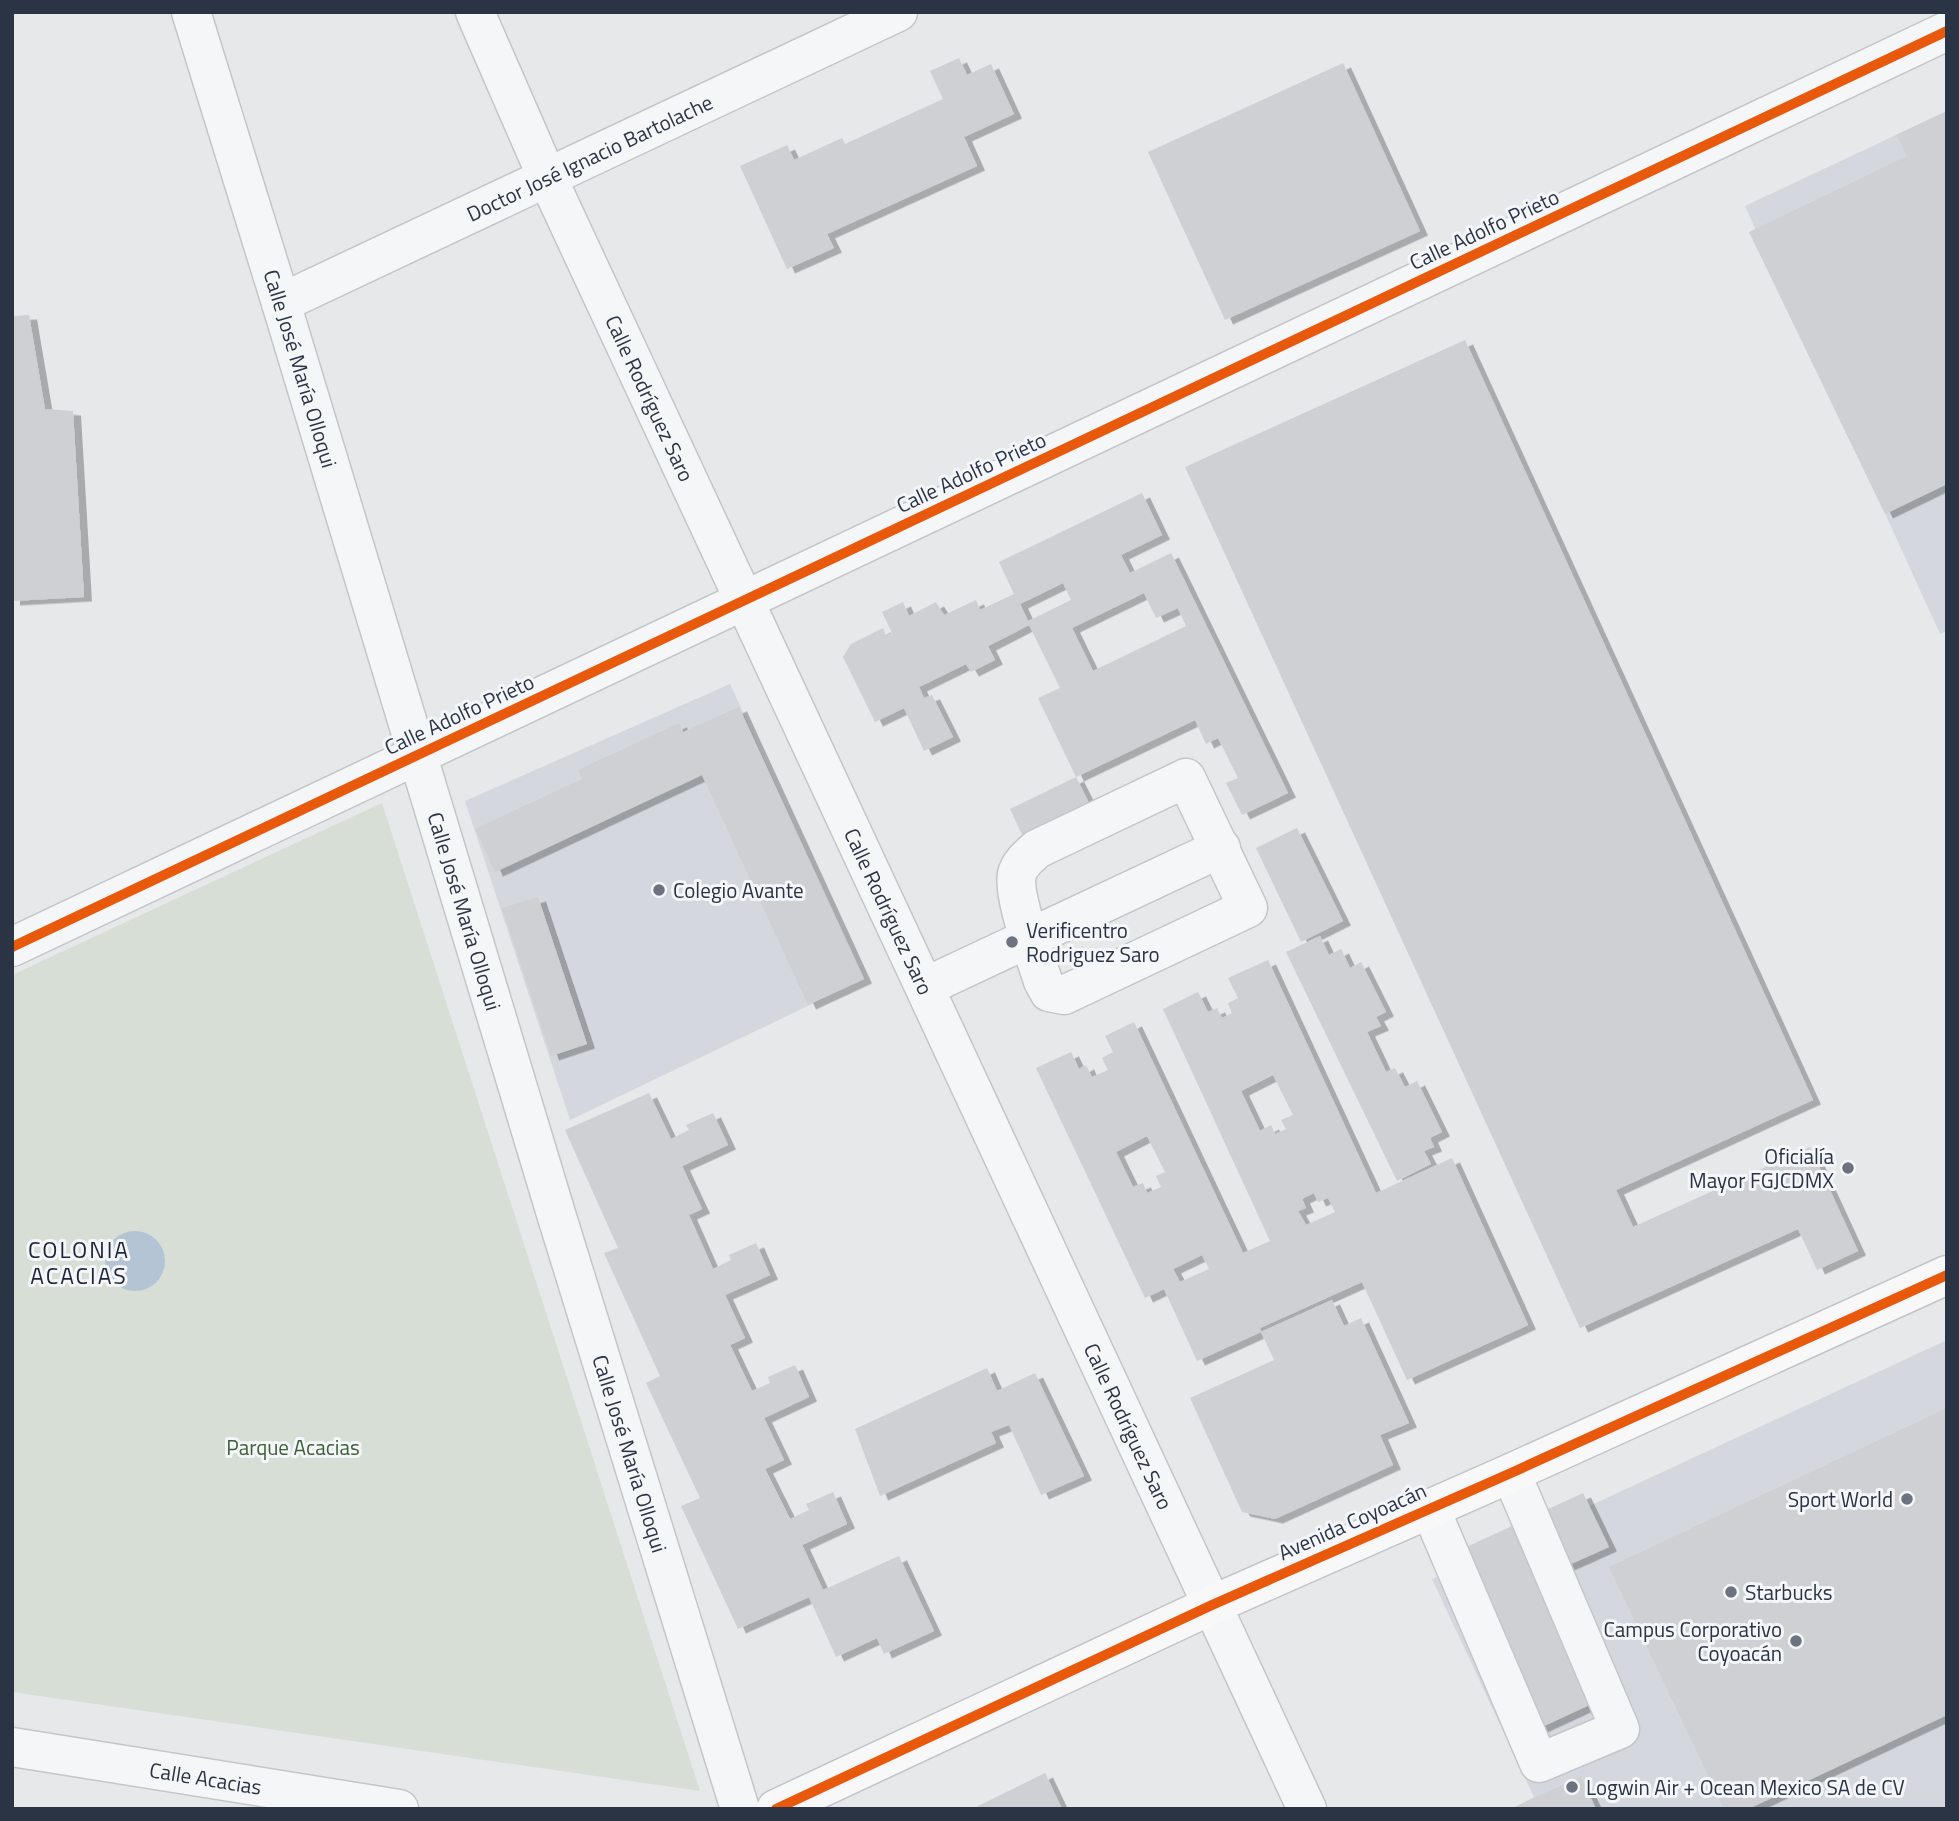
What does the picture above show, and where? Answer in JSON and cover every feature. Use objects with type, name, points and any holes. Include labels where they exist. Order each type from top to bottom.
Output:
[{"type":"main road","name":"Avenida Coyoacán","points":[[776,1809],[1212,1605],[1511,1474],[1947,1275]]},
{"type":"street","name":"Calle José María Olloqui","points":[[191,12],[416,756],[740,1809]]},
{"type":"street","name":"Calle Rodríguez Saro","points":[[475,12],[547,177],[1307,1809]]},
{"type":"street","name":"Doctor José Ignacio Bartolache","points":[[281,303],[898,12]]},
{"type":"street","name":"Calle Adolfo Prieto","points":[[12,947],[1947,31]]},
{"type":"street","points":[[1186,778],[1248,908],[1064,995],[1055,995],[1045,987],[1030,938],[1017,890],[1018,871],[1022,863],[1038,849],[1186,778]]},
{"type":"street","points":[[925,987],[1221,848]]},
{"type":"street","points":[[1430,1508],[1539,1763],[1574,1749],[1620,1729],[1511,1474]]},
{"type":"street","name":"Calle Acacias","points":[[12,1748],[400,1809]]},
{"type":"shaded area","points":[[1947,111],[1947,631],[1940,634],[1745,206]]},
{"type":"shaded area","name":"Colegio Avante","points":[[730,684],[864,979],[570,1120],[465,801]]},
{"type":"shaded area","name":"Campus Corporativo Coyoacán","points":[[1947,1340],[1947,1809],[1511,1809],[1534,1797],[1432,1579]]},
{"type":"green space","name":"Parque Acacias","points":[[382,803],[700,1791],[12,1692],[12,975]]},
{"type":"water","points":[[135,1231],[152,1236],[160,1244],[165,1261],[160,1278],[152,1286],[135,1291],[118,1286],[110,1278],[105,1261],[110,1244],[118,1236]]},
{"type":"building","points":[[959,58],[967,75],[991,64],[1014,114],[964,137],[977,166],[827,234],[834,248],[787,269],[740,166],[787,145],[794,160],[842,138],[845,144],[943,99],[930,71]]},
{"type":"building","points":[[1343,63],[1420,231],[1225,320],[1148,152]]},
{"type":"building","points":[[1947,111],[1947,484],[1885,514],[1749,232],[1907,156],[1896,135]]},
{"type":"building","points":[[29,315],[45,409],[73,411],[84,597],[12,601],[12,316]]},
{"type":"building","points":[[1465,340],[1813,1100],[1616,1190],[1633,1227],[1810,1147],[1858,1251],[1817,1270],[1798,1229],[1580,1328],[1185,467]]},
{"type":"building","points":[[1142,493],[1162,535],[1121,555],[1130,573],[1171,553],[1288,793],[1242,815],[1226,783],[1238,778],[1218,738],[1206,744],[1195,720],[1076,777],[1038,698],[1060,688],[1029,625],[988,646],[995,660],[971,672],[966,664],[919,687],[924,698],[932,695],[953,737],[924,751],[904,708],[875,722],[843,657],[851,644],[883,628],[886,636],[892,633],[882,612],[903,602],[909,616],[936,602],[944,615],[976,600],[980,610],[1014,594],[999,562]],"holes":[[[1063,583],[1071,600],[1028,621],[1020,604]],[[1144,593],[1156,618],[1178,608],[1186,626],[1093,671],[1072,628]]]},
{"type":"building","points":[[739,707],[864,979],[808,1005],[702,775],[495,872],[475,829],[582,779],[578,770],[679,723],[683,732]]},
{"type":"building","points":[[1076,777],[1091,807],[1024,839],[1010,809]]},
{"type":"building","points":[[1297,828],[1343,921],[1301,942],[1256,848]]},
{"type":"building","points":[[538,897],[587,1044],[551,1056],[502,908]]},
{"type":"building","points":[[1320,936],[1329,955],[1341,949],[1350,968],[1361,962],[1386,1012],[1376,1017],[1381,1026],[1367,1032],[1386,1072],[1395,1068],[1405,1087],[1417,1081],[1442,1132],[1430,1138],[1434,1147],[1424,1151],[1431,1164],[1397,1181],[1286,952]]},
{"type":"building","points":[[1268,960],[1376,1193],[1452,1158],[1528,1325],[1407,1380],[1362,1282],[1260,1328],[1261,1332],[1197,1361],[1164,1289],[1145,1298],[1036,1068],[1071,1052],[1079,1069],[1086,1065],[1092,1077],[1108,1070],[1102,1058],[1113,1052],[1105,1036],[1134,1022],[1243,1253],[1270,1241],[1163,1009],[1198,992],[1208,1012],[1217,1008],[1222,1018],[1232,1013],[1228,1003],[1238,998],[1228,978]],"holes":[[[1273,1075],[1293,1115],[1281,1120],[1286,1129],[1275,1134],[1271,1125],[1260,1131],[1241,1091]],[[1147,1136],[1165,1172],[1156,1176],[1161,1187],[1147,1193],[1143,1183],[1133,1187],[1116,1152]],[[1314,1193],[1318,1202],[1328,1198],[1335,1212],[1306,1225],[1298,1211],[1306,1208],[1302,1199]],[[1202,1255],[1209,1269],[1180,1282],[1173,1269]]]},
{"type":"building","points":[[649,1093],[671,1139],[689,1130],[686,1125],[713,1113],[728,1145],[682,1166],[702,1209],[689,1215],[713,1269],[731,1260],[729,1255],[756,1243],[770,1275],[725,1295],[745,1338],[730,1345],[752,1391],[770,1383],[768,1377],[795,1365],[809,1397],[764,1418],[784,1460],[765,1469],[790,1519],[809,1510],[806,1504],[833,1492],[847,1524],[802,1545],[823,1590],[899,1556],[934,1631],[884,1654],[877,1638],[836,1657],[809,1597],[738,1629],[681,1506],[700,1498],[646,1383],[660,1376],[604,1253],[618,1248],[565,1130]]},
{"type":"building","points":[[1332,1300],[1344,1326],[1361,1318],[1409,1423],[1380,1435],[1393,1465],[1275,1519],[1242,1512],[1190,1398],[1274,1360],[1261,1332]]},
{"type":"building","points":[[987,1368],[997,1391],[1035,1373],[1084,1476],[1041,1495],[1009,1425],[991,1432],[996,1443],[880,1496],[855,1429]]},
{"type":"building","name":"Campus Corporativo Coyoacán","points":[[1947,1408],[1947,1715],[1748,1809],[1724,1809],[1609,1567]]},
{"type":"building","points":[[1583,1493],[1609,1547],[1553,1572],[1611,1695],[1518,1738],[1462,1549]]},
{"type":"building","points":[[1045,1773],[1062,1809],[972,1809]]},
{"type":"building","name":"Logwin Air + Ocean Mexico SA de CV","points":[[1581,1777],[1596,1809],[1511,1809],[1534,1798]]},
{"type":"cycle path","points":[[12,947],[1947,31]]},
{"type":"cycle path","points":[[776,1809],[1212,1605],[1947,1275]]},
{"type":"place","name":"Colegio Avante","points":[[659,890]]},
{"type":"place","name":"Verificentro Rodriguez Saro","points":[[1012,942]]},
{"type":"place","name":"Oficialía Mayor FGJCDMX","points":[[1848,1168]]},
{"type":"place","name":"Sport World","points":[[1907,1499]]},
{"type":"place","name":"Starbucks","points":[[1731,1592]]},
{"type":"place","name":"Campus Corporativo Coyoacán","points":[[1796,1641]]},
{"type":"place","name":"Logwin Air + Ocean Mexico SA de CV","points":[[1572,1787]]},
{"type":"district","name":"COLONIA ACACIAS","points":[[79,1262]]}]
